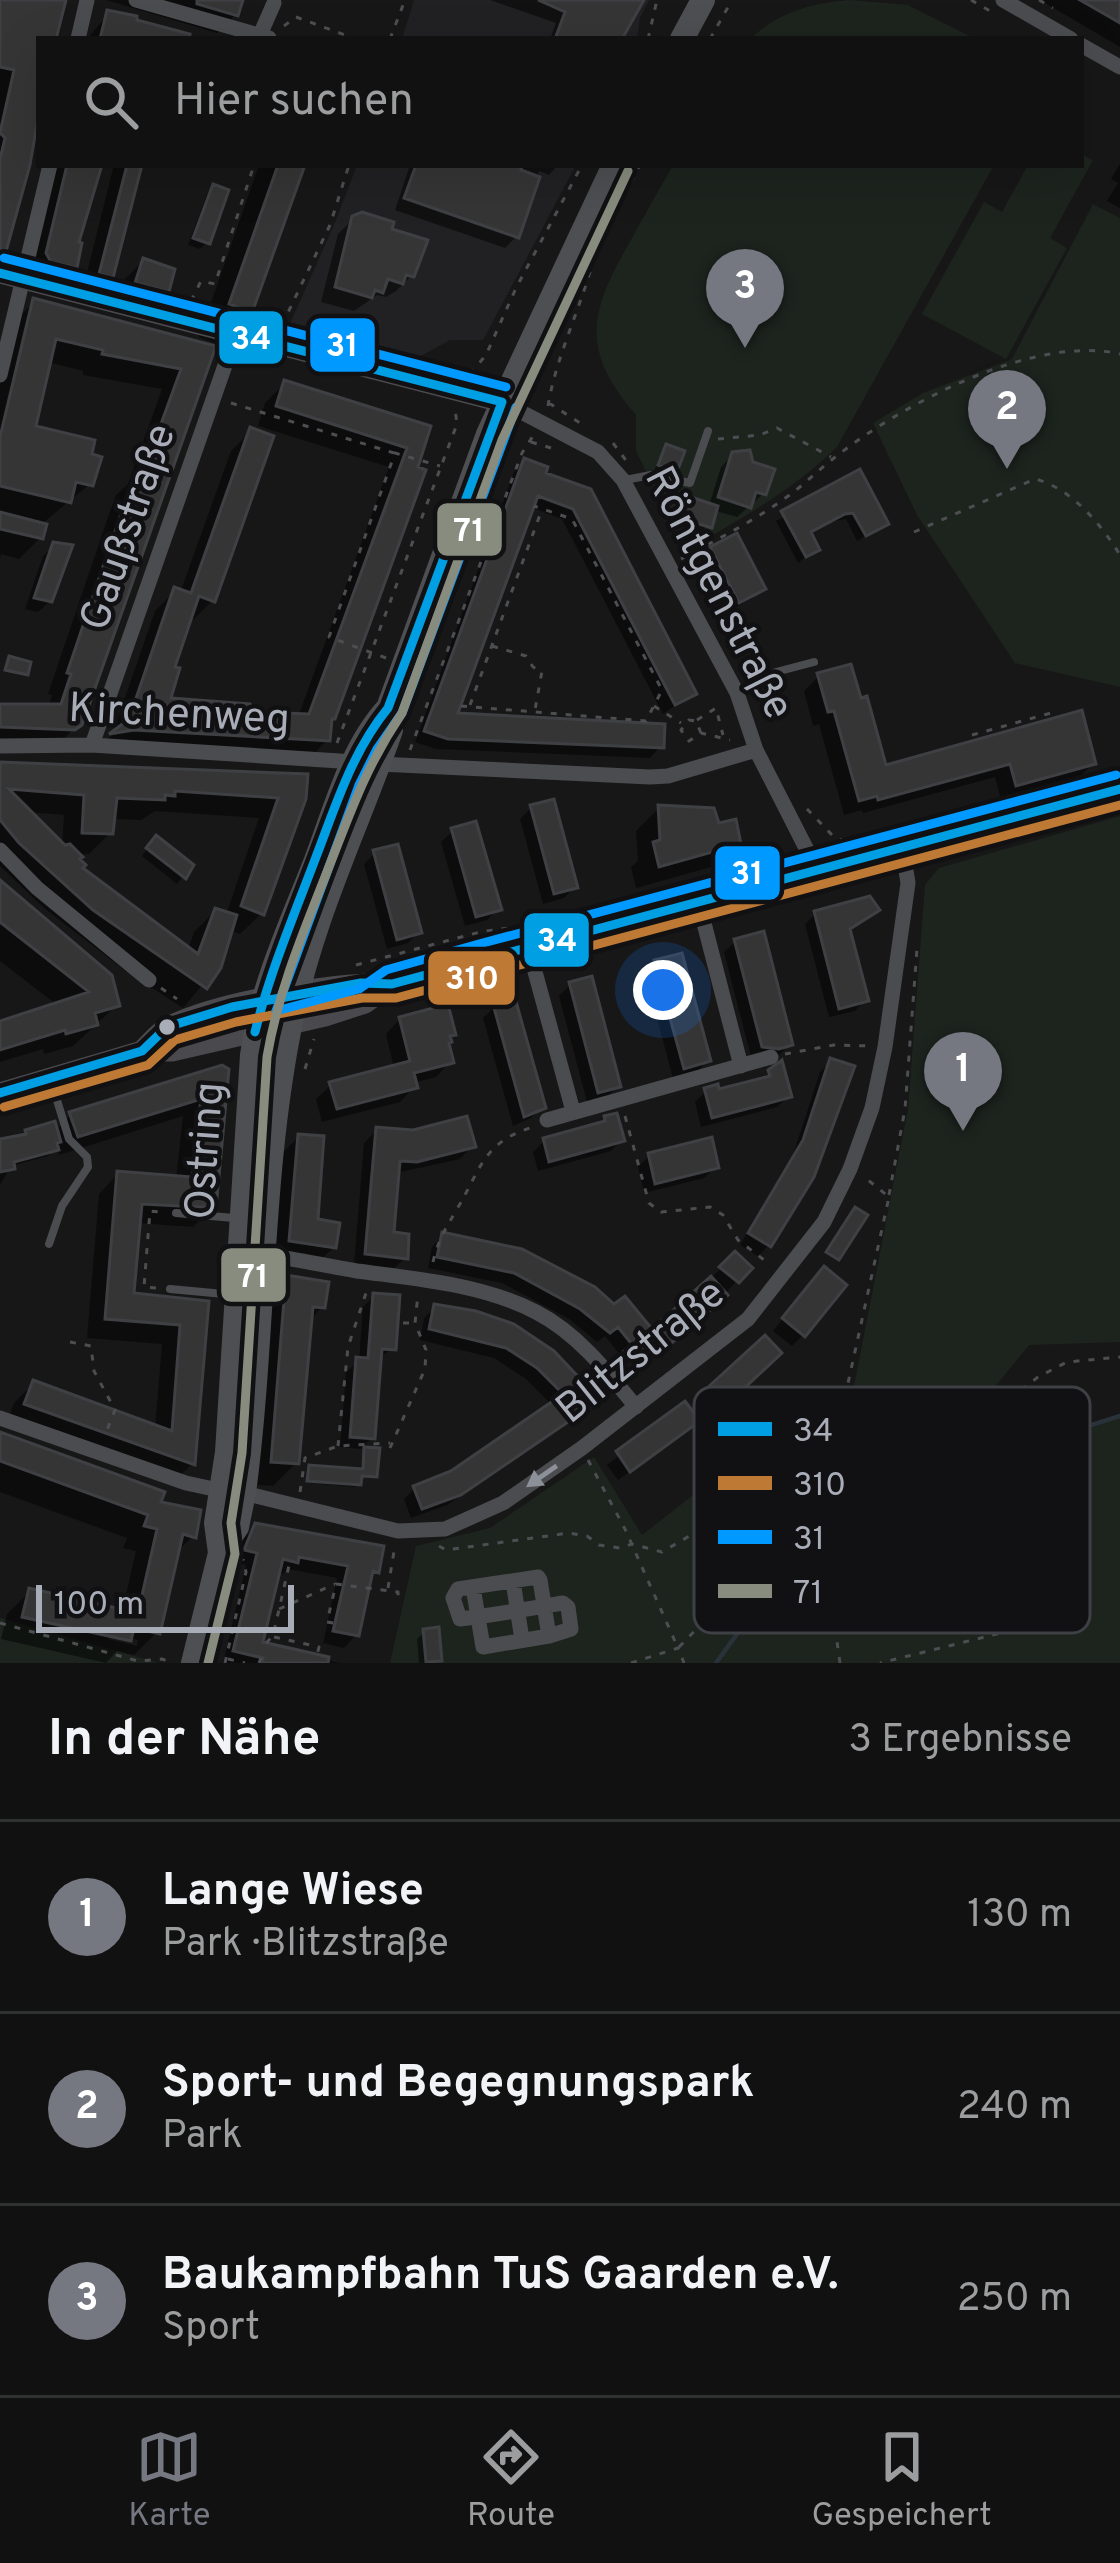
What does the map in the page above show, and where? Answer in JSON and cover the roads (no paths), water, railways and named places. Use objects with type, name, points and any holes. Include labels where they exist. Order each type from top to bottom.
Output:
[{"type":"main road","points":[[684,36],[704,0]]},
{"type":"main road","name":"Ostring","points":[[193,1663],[220,1552],[237,1527],[233,1492],[236,1295],[255,1032],[262,1001],[367,762],[391,730],[388,708],[502,403],[613,168]]},
{"type":"main road","name":"Ostring","points":[[233,1492],[266,1255],[290,1024],[367,762]]},
{"type":"street","points":[[79,36],[87,0]]},
{"type":"street","points":[[136,0],[265,36],[274,3]]},
{"type":"street","points":[[1004,0],[1066,36]]},
{"type":"street","points":[[1084,47],[1120,67]]},
{"type":"street","points":[[0,375],[49,168]]},
{"type":"street","points":[[0,273],[502,403]]},
{"type":"street","name":"Gaußstraße","points":[[92,745],[236,334]]},
{"type":"street","name":"Röntgenstraße","points":[[502,403],[598,452],[623,480],[737,693],[756,750],[812,869]]},
{"type":"street","name":"Kirchenweg","points":[[0,746],[92,745],[650,777],[756,750]]},
{"type":"street","points":[[142,1051],[167,1027],[187,1021],[297,993],[361,982],[392,984],[1120,789]]},
{"type":"street","name":"Blitzstraße","points":[[0,1418],[186,1483],[398,1531],[435,1529],[503,1503],[748,1319],[824,1222],[872,1108],[885,1047],[908,885],[902,846]]},
{"type":"street","points":[[0,850],[37,888],[149,980]]},
{"type":"street","points":[[698,900],[741,1066]]},
{"type":"street","points":[[528,946],[573,1112]]},
{"type":"street","points":[[0,1093],[142,1051],[172,1051],[325,1016],[365,1003],[392,984]]},
{"type":"street","points":[[547,1120],[771,1057]]},
{"type":"street","points":[[266,1255],[507,1299],[539,1313],[599,1361],[636,1407]]},
{"type":"street","points":[[478,1586],[483,1616],[492,1646],[549,1636],[544,1606],[538,1577],[513,1581],[478,1586],[458,1589],[453,1598],[458,1618],[483,1616],[544,1606]]},
{"type":"street","points":[[513,1581],[523,1640]]},
{"type":"lane","points":[[623,480],[651,475],[691,483],[707,435]]},
{"type":"lane","points":[[737,693],[776,672],[814,662]]},
{"type":"lane","points":[[49,1244],[62,1206],[88,1167],[87,1157],[69,1139],[50,1079]]},
{"type":"lane","points":[[176,1213],[241,1219]]},
{"type":"lane","points":[[170,1289],[236,1295]]},
{"type":"waterway","points":[[1090,1426],[1120,1416]]},
{"type":"waterway","points":[[716,1663],[738,1633]]},
{"type":"place","name":"Baukampfbahn TuS Gaarden e.V.","points":[[745,348]]},
{"type":"place","name":"Sport- und Begegnungspark","points":[[1007,469]]},
{"type":"place","name":"Lange Wiese","points":[[963,1131]]}]
